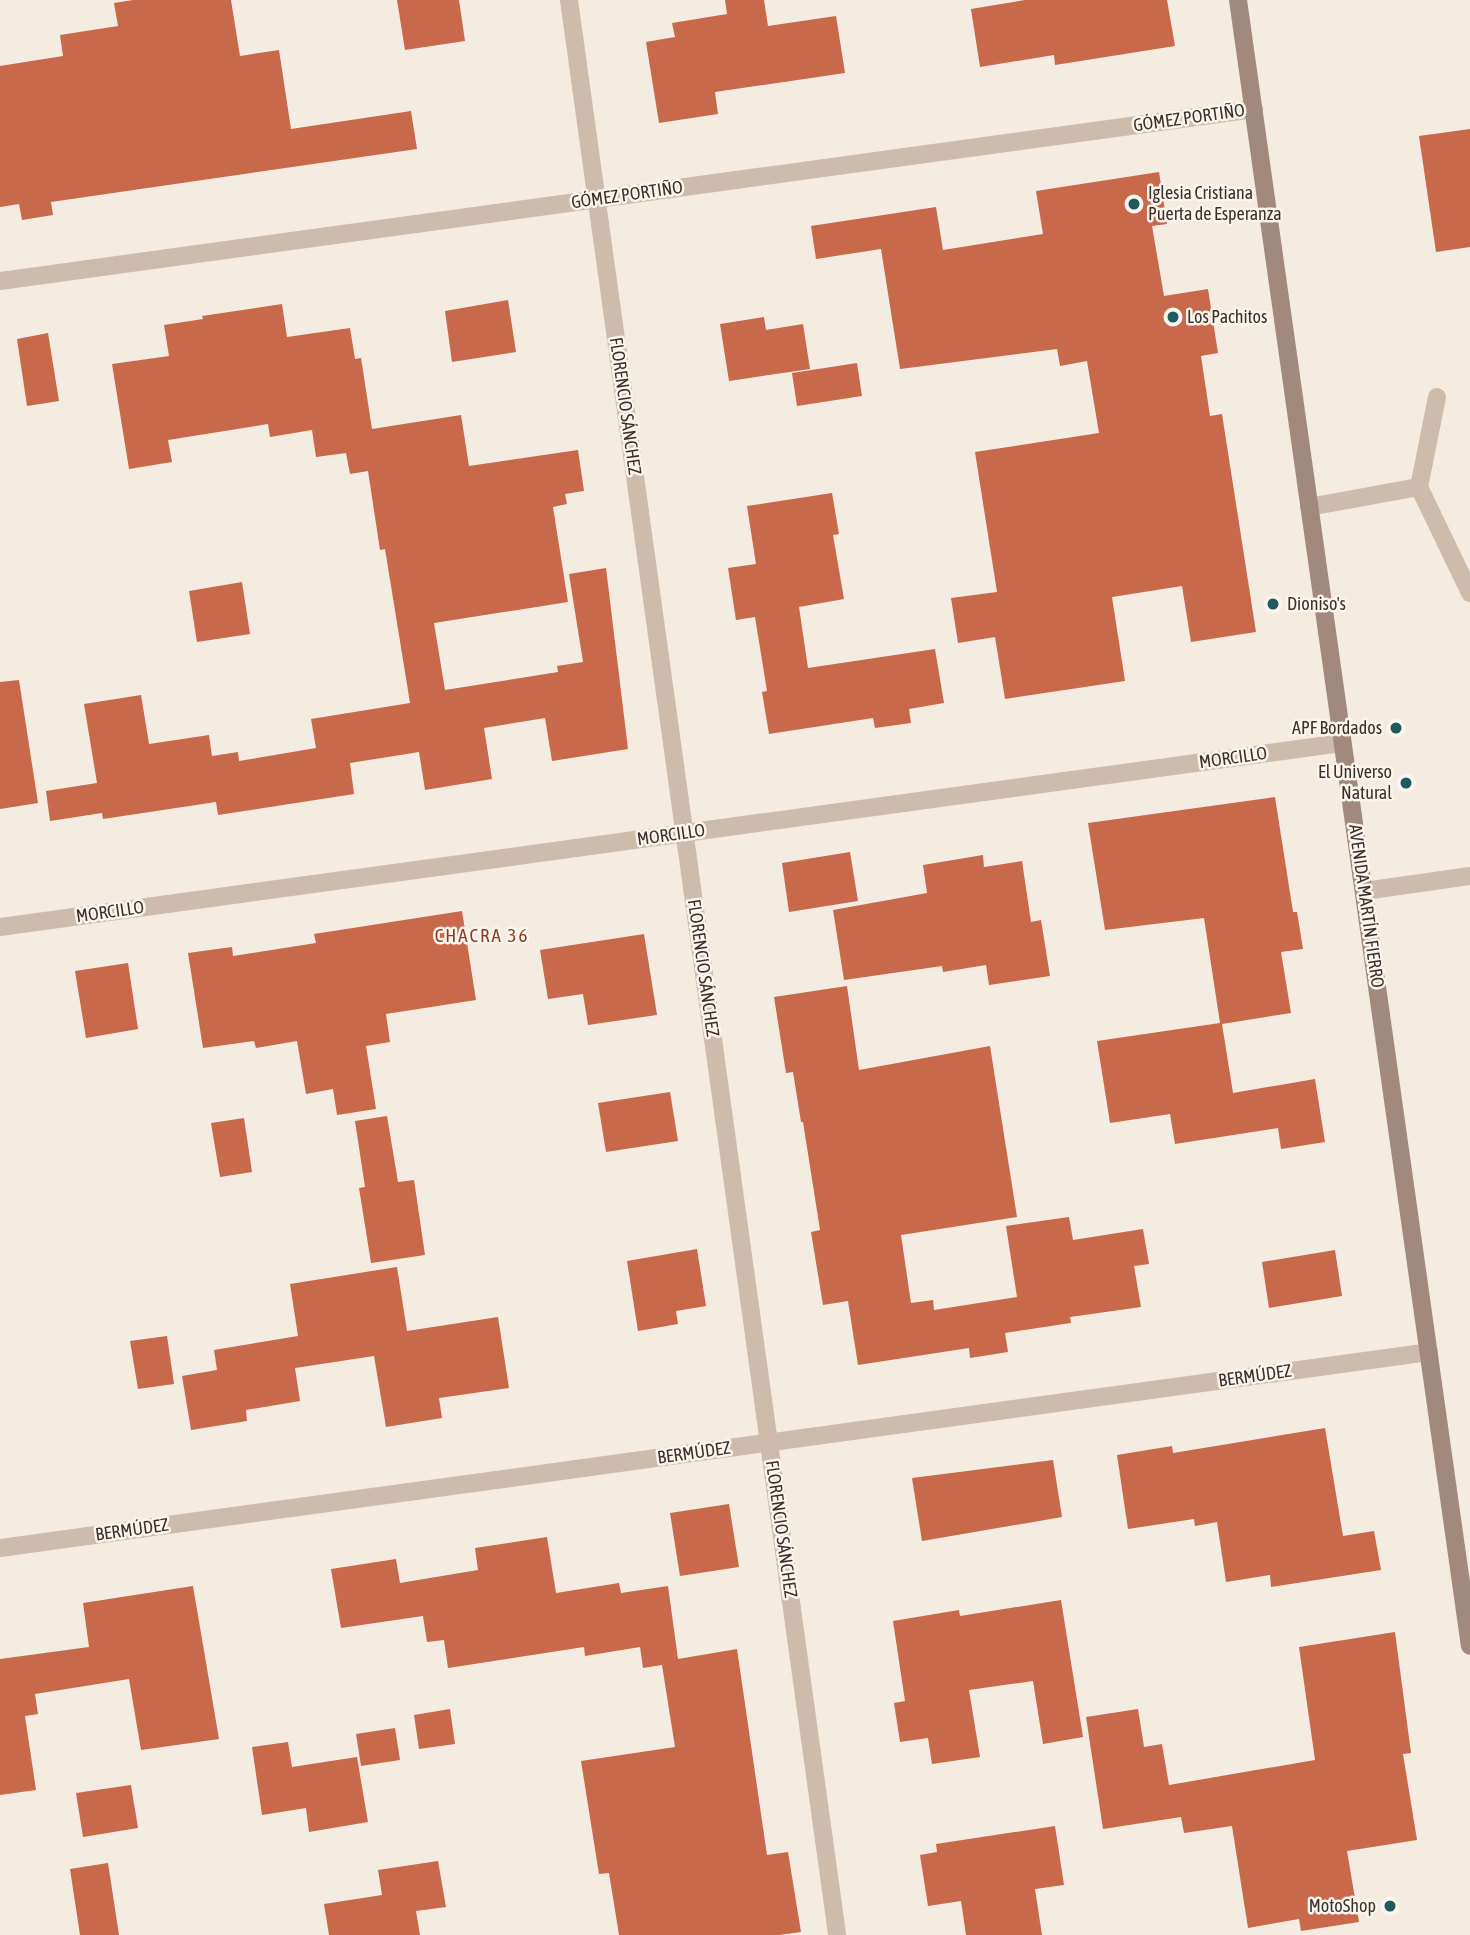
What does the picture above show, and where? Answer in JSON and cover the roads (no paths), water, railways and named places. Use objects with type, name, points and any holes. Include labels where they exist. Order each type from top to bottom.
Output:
[{"type":"main road","name":"AVENIDA MARTÍN FIERRO","points":[[1238,0],[1470,1646]]},
{"type":"street","name":"FLORENCIO SÁNCHEZ","points":[[569,0],[837,1935]]},
{"type":"street","name":"GÓMEZ PORTIÑO","points":[[0,281],[1254,109]]},
{"type":"street","points":[[1437,397],[1419,487],[1470,593]]},
{"type":"street","points":[[1309,507],[1419,487]]},
{"type":"street","name":"MORCILLO","points":[[0,927],[1342,743]]},
{"type":"street","points":[[1364,891],[1470,876]]},
{"type":"street","name":"BERMÚDEZ","points":[[0,1549],[1429,1352]]},
{"type":"place","name":"Iglesia Cristiana Puerta de Esperanza","points":[[1134,204]]},
{"type":"place","name":"Los Pachitos","points":[[1173,317]]},
{"type":"place","name":"Dioniso's","points":[[1273,604]]},
{"type":"place","name":"APF Bordados","points":[[1396,728]]},
{"type":"place","name":"El Universo Natural","points":[[1406,783]]},
{"type":"place","name":"MotoShop","points":[[1390,1906]]},
{"type":"district","name":"CHACRA 36","points":[[482,936]]}]
